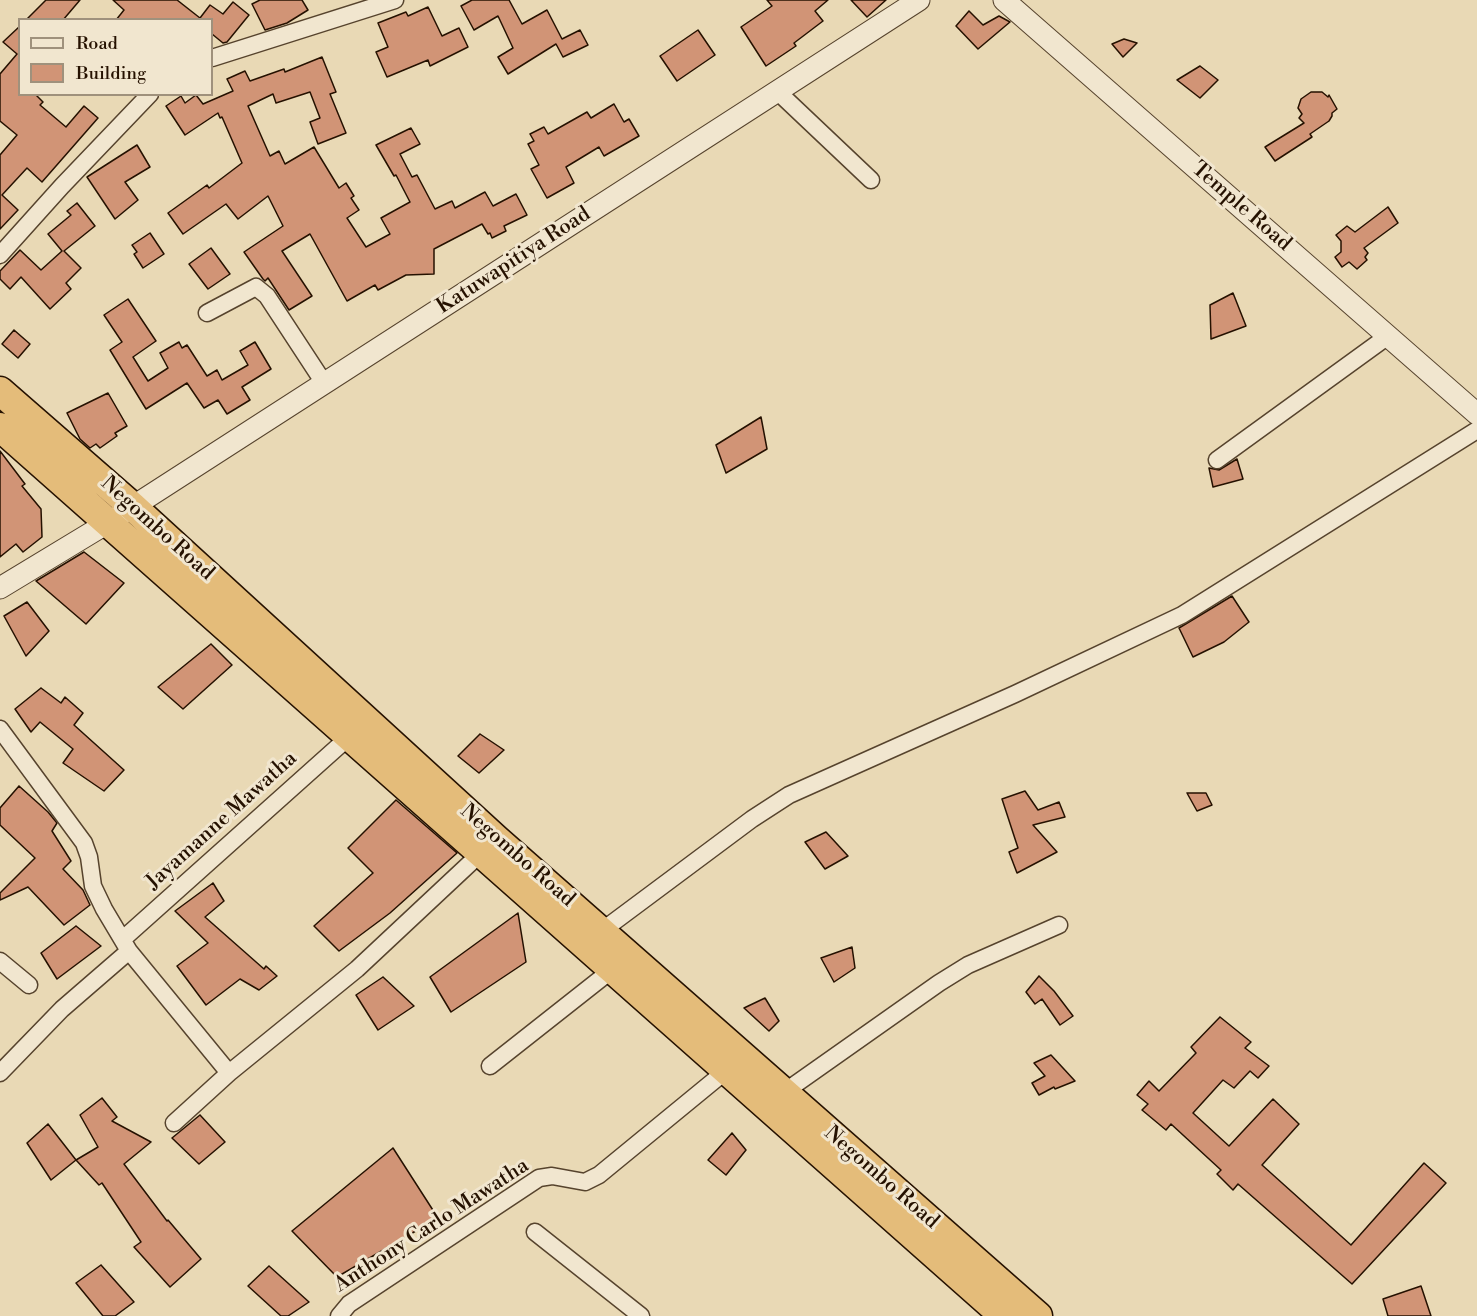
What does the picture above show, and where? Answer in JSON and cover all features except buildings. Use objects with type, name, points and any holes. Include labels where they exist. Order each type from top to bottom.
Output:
[{"type":"highway","name":"Negombo Road","points":[[0,391],[133,507],[496,839],[593,937],[613,969],[1004,1316]]},
{"type":"highway","name":"Negombo Road","points":[[0,427],[481,853],[593,937],[783,1093],[1038,1316]]},
{"type":"street","points":[[213,58],[395,0]]},
{"type":"street","name":"Katuwapitiya Road","points":[[0,588],[133,507],[918,0]]},
{"type":"street","name":"Temple Road","points":[[1005,0],[1477,414]]},
{"type":"street","points":[[777,91],[871,180]]},
{"type":"street","points":[[0,255],[148,96]]},
{"type":"street","points":[[207,312],[256,287],[267,296],[324,383]]},
{"type":"street","points":[[1217,460],[1388,336]]},
{"type":"street","points":[[593,937],[752,819],[789,795],[1015,694],[1182,615],[1477,430]]},
{"type":"street","points":[[0,729],[84,843],[89,857],[93,886],[126,945],[229,1073]]},
{"type":"street","name":"Jayamanne Mawatha","points":[[0,1074],[126,945],[350,736]]},
{"type":"street","points":[[174,1123],[229,1073],[357,969],[481,853]]},
{"type":"street","points":[[783,1093],[939,982],[968,965],[1059,925]]},
{"type":"street","points":[[0,961],[29,985]]},
{"type":"street","points":[[490,1066],[613,969]]},
{"type":"street","name":"Anthony Carlo Mawatha","points":[[339,1316],[349,1304],[539,1178],[552,1176],[585,1182],[599,1175],[727,1070]]},
{"type":"street","points":[[535,1232],[641,1316]]}]
